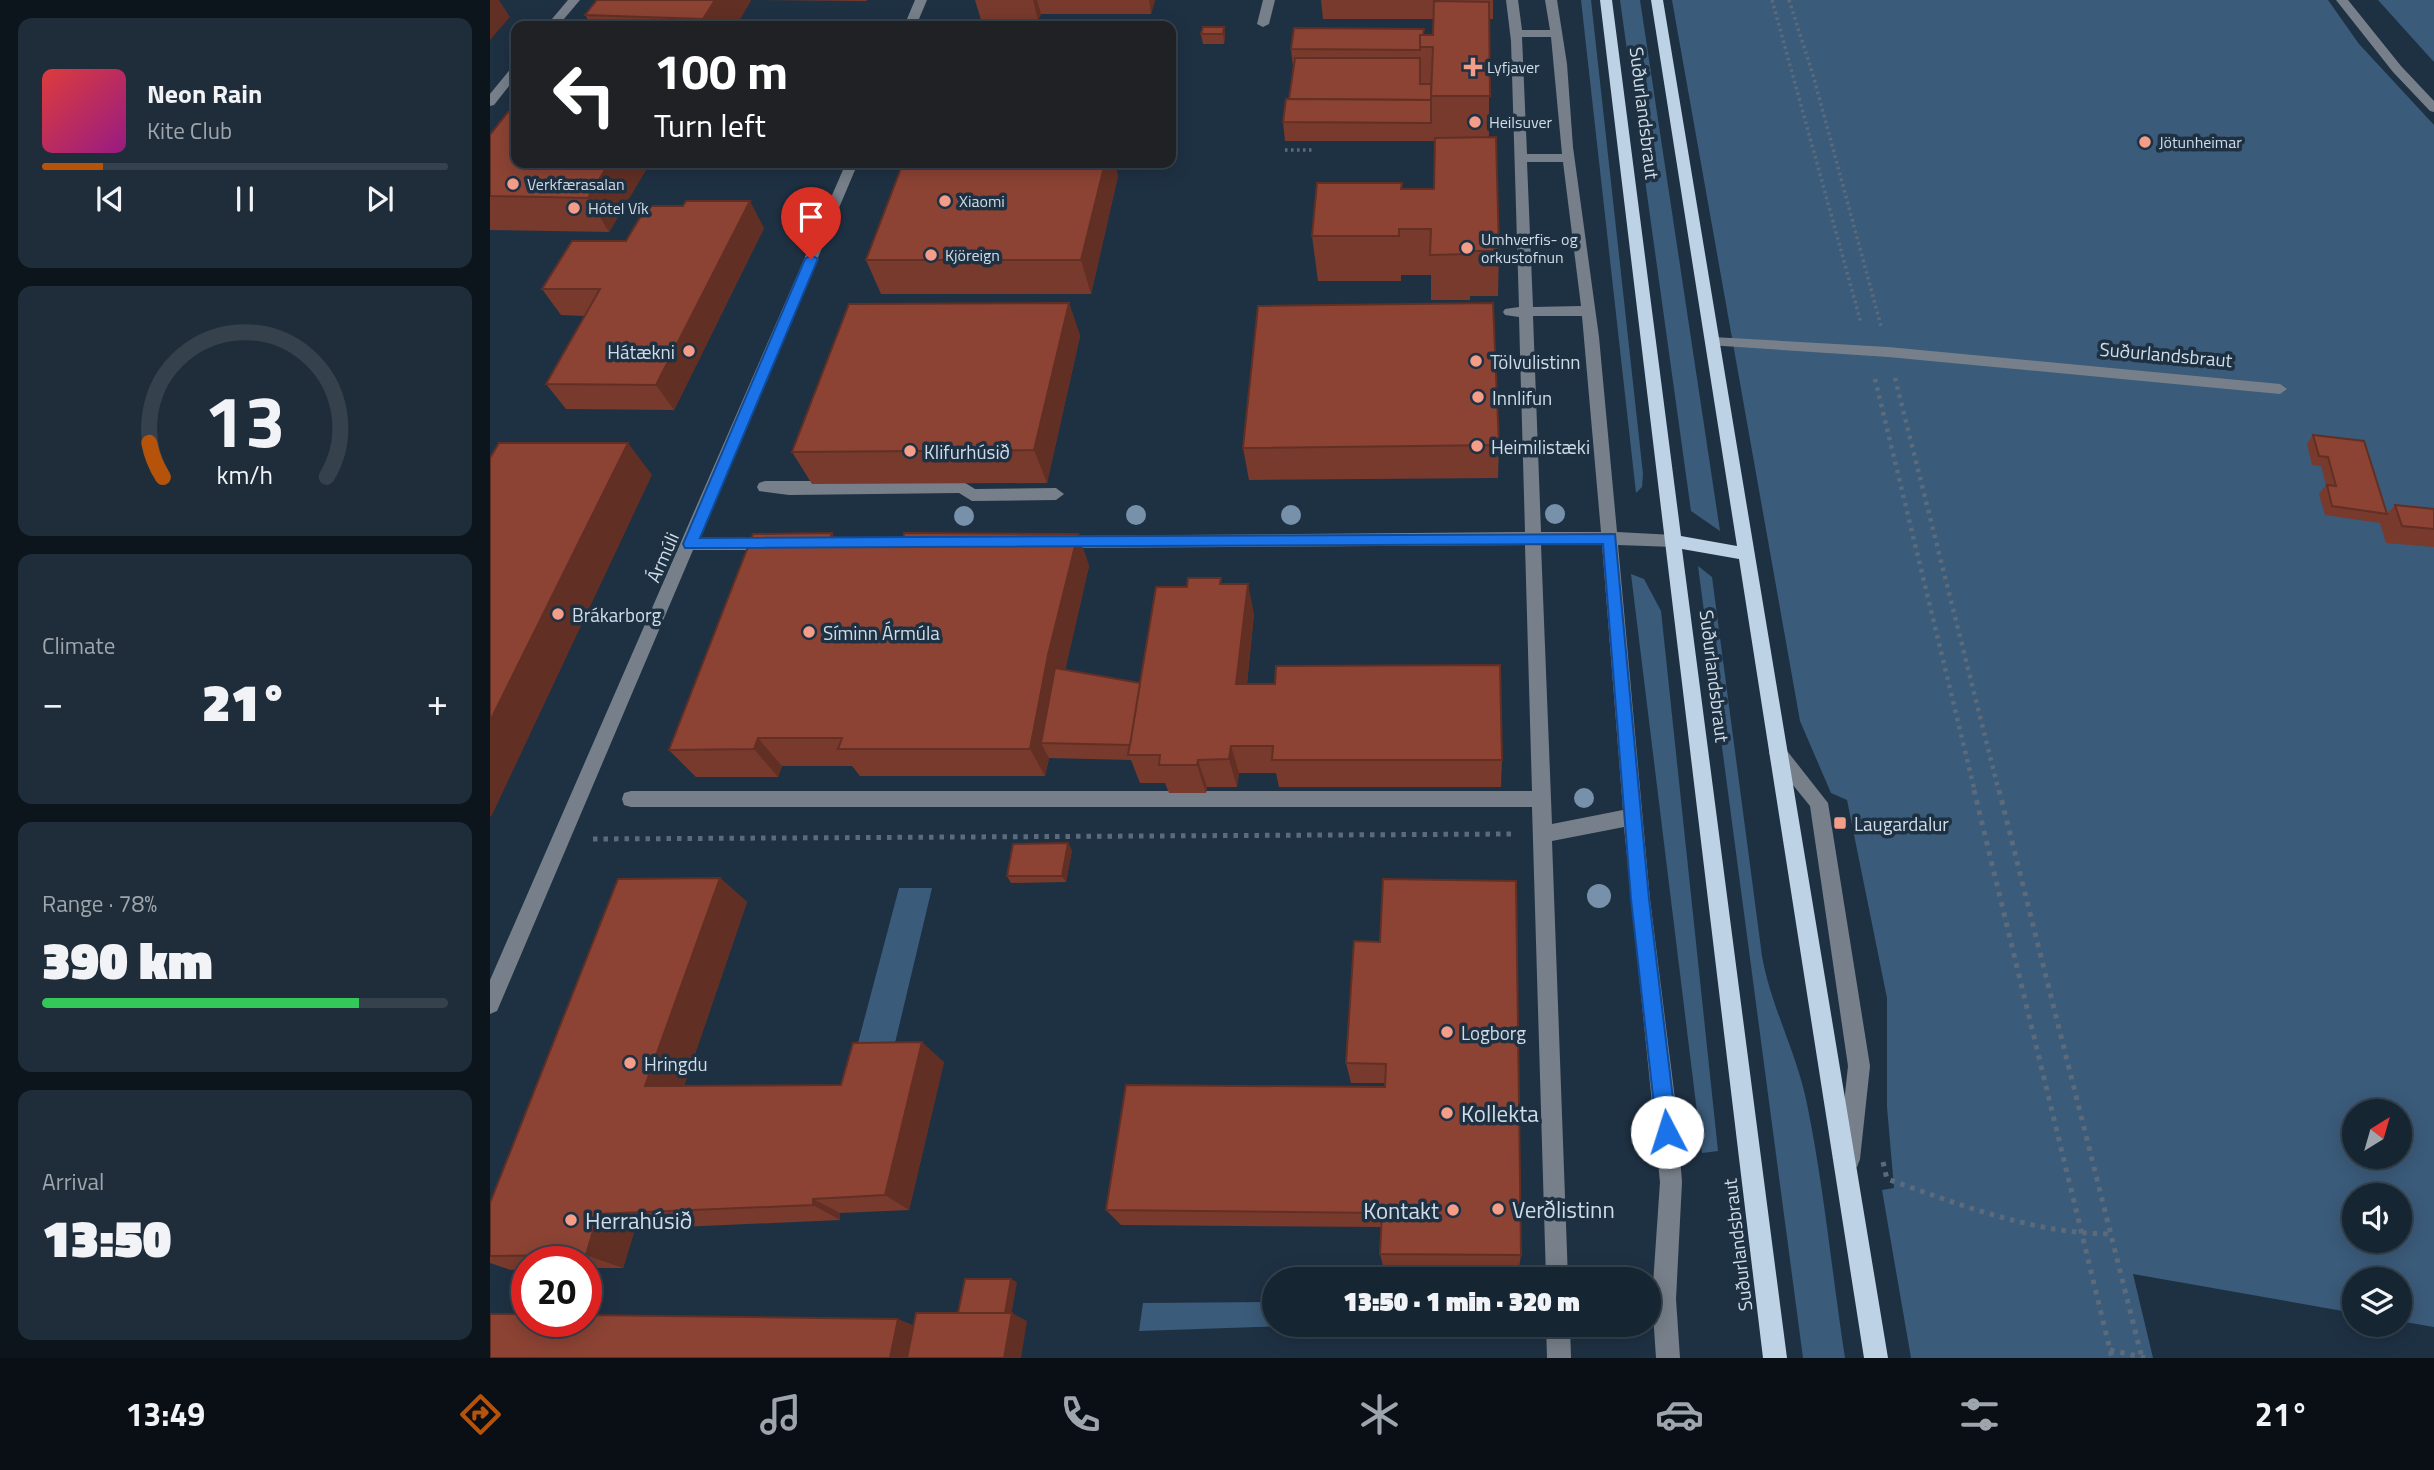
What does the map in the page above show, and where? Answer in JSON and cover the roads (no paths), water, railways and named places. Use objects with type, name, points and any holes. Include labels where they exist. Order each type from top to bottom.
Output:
[{"type":"main road","name":"Suðurlandsbraut","points":[[1606,0],[1775,1358]]},
{"type":"main road","name":"Suðurlandsbraut","points":[[1657,0],[1876,1358]]},
{"type":"main road","points":[[1674,541],[1745,554]]},
{"type":"street","points":[[556,21],[574,0]]},
{"type":"street","points":[[912,21],[921,0]]},
{"type":"street","points":[[1263,24],[1269,0]]},
{"type":"street","points":[[1512,0],[1517,34],[1521,158],[1518,312],[1533,539],[1542,834],[1561,1267]]},
{"type":"street","points":[[1551,0],[1588,311],[1633,817],[1671,1182],[1660,1267]]},
{"type":"street","points":[[2342,0],[2397,69],[2434,108]]},
{"type":"street","points":[[1517,34],[1555,33]]},
{"type":"street","points":[[490,102],[511,76]]},
{"type":"street","points":[[1521,158],[1568,158]]},
{"type":"street","name":"Ármúli","points":[[490,1004],[850,168]]},
{"type":"street","points":[[1518,312],[1588,311]]},
{"type":"street","name":"Suðurlandsbraut","points":[[1713,342],[1888,352],[2280,389]]},
{"type":"street","points":[[765,486],[789,489],[962,487],[972,495],[1056,494]]},
{"type":"street","points":[[1036,542],[1609,538],[1674,541]]},
{"type":"street","points":[[690,544],[791,543]]},
{"type":"street","name":"Suðurlandsbraut","points":[[1778,753],[1819,803],[1859,1066],[1847,1180]]},
{"type":"street","points":[[631,799],[1541,799]]},
{"type":"street","points":[[1542,834],[1633,817]]},
{"type":"street","points":[[1661,1322],[1668,1358]]},
{"type":"street","points":[[1558,1337],[1559,1358]]},
{"type":"place","name":"Lyfjaver","points":[[1473,67]]},
{"type":"place","name":"Heilsuver","points":[[1475,122]]},
{"type":"place","name":"Jötunheimar","points":[[2145,142]]},
{"type":"place","name":"Verkfærasalan","points":[[513,184]]},
{"type":"place","name":"Xiaomi","points":[[945,201]]},
{"type":"place","name":"Hótel Vík","points":[[574,208]]},
{"type":"place","name":"Umhverfis- og orkustofnun","points":[[1467,248]]},
{"type":"place","name":"Kjöreign","points":[[931,255]]},
{"type":"place","name":"Hátækni","points":[[689,351]]},
{"type":"place","name":"Tölvulistinn","points":[[1476,361]]},
{"type":"place","name":"Innlifun","points":[[1478,397]]},
{"type":"place","name":"Heimilistæki","points":[[1477,446]]},
{"type":"place","name":"Klifurhúsið","points":[[910,451]]},
{"type":"place","name":"Brákarborg","points":[[558,614]]},
{"type":"place","name":"Síminn Ármúla","points":[[809,632]]},
{"type":"place","name":"Laugardalur","points":[[1840,823]]},
{"type":"place","name":"Logborg","points":[[1447,1032]]},
{"type":"place","name":"Hringdu","points":[[630,1063]]},
{"type":"place","name":"Kollekta","points":[[1447,1113]]},
{"type":"place","name":"Verðlistinn","points":[[1498,1209]]},
{"type":"place","name":"Kontakt","points":[[1453,1210]]},
{"type":"place","name":"Herrahúsið","points":[[571,1220]]}]
